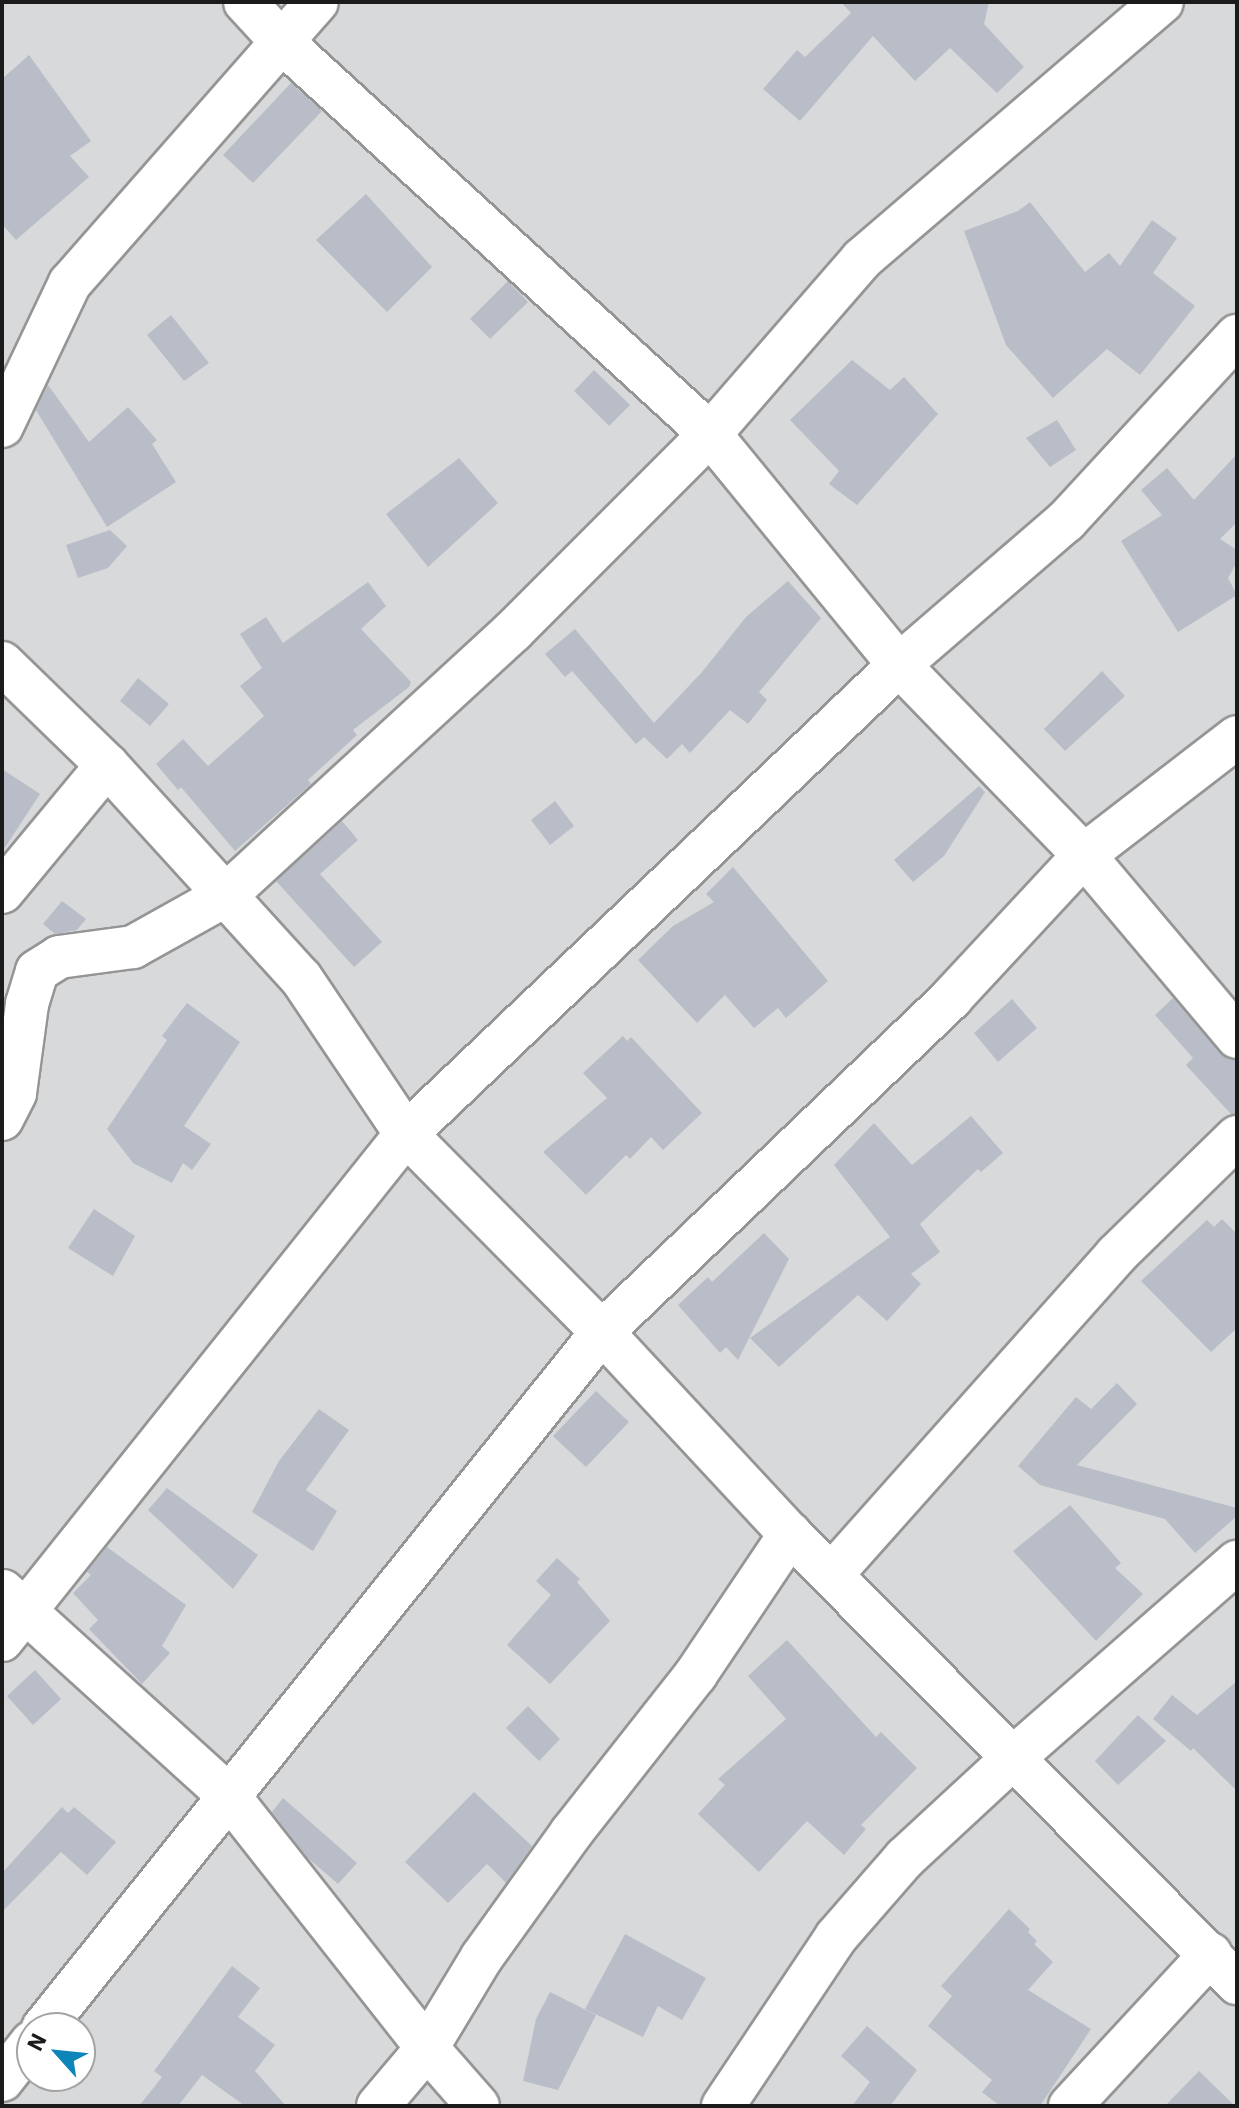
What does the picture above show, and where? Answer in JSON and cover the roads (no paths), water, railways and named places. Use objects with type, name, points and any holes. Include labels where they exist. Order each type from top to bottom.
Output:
[{"type":"street","points":[[245,2],[281,41],[710,434],[899,665],[1084,855],[1237,1037]]},
{"type":"street","points":[[2,426],[70,283],[317,2]]},
{"type":"street","points":[[2,1119],[15,1093],[27,1004],[37,971],[59,957],[133,947],[226,895],[513,631],[710,434],[862,259],[1162,2]]},
{"type":"street","points":[[478,2106],[427,2048],[228,1795],[10,1613],[406,1134],[899,665],[1066,521],[1237,336]]},
{"type":"street","points":[[2,663],[107,765],[301,978],[406,1134],[602,1332],[790,1534],[833,1573],[1224,1968],[1070,2106]]},
{"type":"street","points":[[56,2012],[602,1332],[952,997],[1084,855],[1237,737]]},
{"type":"street","points":[[2,892],[107,765]]},
{"type":"street","points":[[833,1573],[1116,1255],[1237,1137]]},
{"type":"street","points":[[378,2106],[427,2048],[482,1957],[571,1833],[696,1674],[790,1534]]},
{"type":"street","points":[[723,2106],[836,1937],[905,1858],[1013,1758],[1237,1562]]},
{"type":"street","points":[[2,2080],[16,2062]]}]
